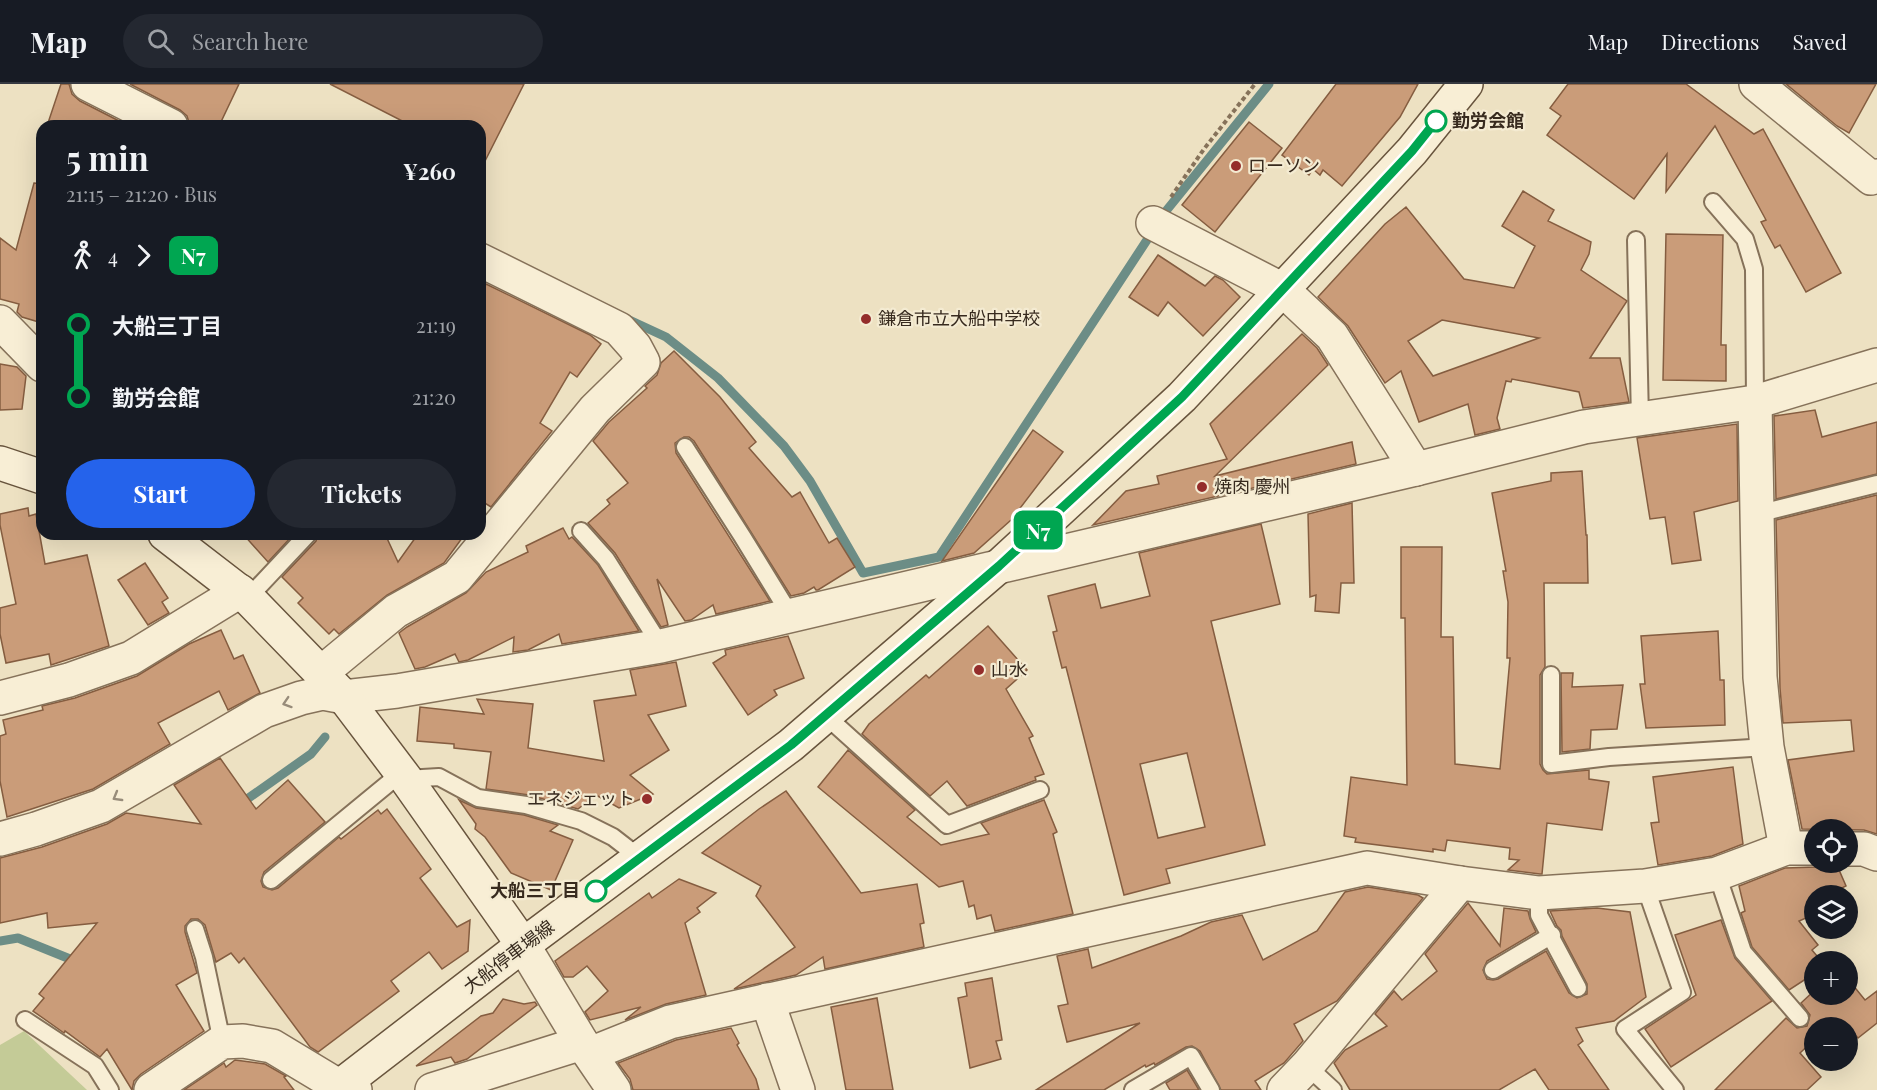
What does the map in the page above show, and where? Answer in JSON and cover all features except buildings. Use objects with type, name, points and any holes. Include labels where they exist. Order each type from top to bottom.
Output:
[{"type":"street","points":[[88,84],[126,110],[154,120]]},
{"type":"street","name":"大船停車場線","points":[[343,1089],[523,945],[791,745],[999,566],[1182,397],[1412,151],[1466,84]]},
{"type":"street","points":[[1756,84],[1875,183]]},
{"type":"street","points":[[1153,222],[1283,290],[1332,336],[1416,469]]},
{"type":"street","points":[[321,673],[396,611],[457,577],[595,409],[643,362],[636,347],[619,329],[486,263]]},
{"type":"street","points":[[0,322],[36,359]]},
{"type":"street","points":[[0,839],[101,806],[264,711],[302,698],[323,693],[344,696],[397,691],[660,646],[1416,469],[1584,427],[1755,402],[1877,365]]},
{"type":"street","points":[[433,1090],[586,1048],[670,1022],[1367,868],[1539,893],[1645,886],[1717,874],[1801,848],[1767,747],[1760,678],[1755,402]]},
{"type":"street","points":[[0,463],[36,475]]},
{"type":"street","points":[[173,540],[244,595],[344,696],[404,776],[523,945],[614,1090]]},
{"type":"street","points":[[0,698],[69,680],[131,658],[244,595]]},
{"type":"street","points":[[1858,849],[1877,854]]},
{"type":"street","points":[[1284,1090],[1307,1066],[1460,883]]},
{"type":"street","points":[[767,1000],[798,1090]]},
{"type":"street","points":[[151,1090],[222,1042],[257,1042],[272,1046],[343,1089]]},
{"type":"lane","points":[[1713,201],[1745,239],[1754,269],[1755,402]]},
{"type":"lane","points":[[1636,240],[1640,418]]},
{"type":"lane","points":[[685,447],[790,616]]},
{"type":"lane","points":[[1757,514],[1877,484]]},
{"type":"lane","points":[[581,531],[606,559],[660,646]]},
{"type":"lane","points":[[244,595],[302,540]]},
{"type":"lane","points":[[1551,675],[1551,764],[1609,757],[1767,747]]},
{"type":"lane","points":[[826,716],[947,825],[1040,790]]},
{"type":"lane","points":[[271,880],[404,776],[439,777],[478,798],[526,805],[581,821],[613,837],[640,858]]},
{"type":"lane","points":[[1717,874],[1743,952],[1800,1018]]},
{"type":"lane","points":[[1645,886],[1682,992],[1625,1029],[1675,1090]]},
{"type":"lane","points":[[1539,893],[1539,915],[1552,935],[1578,988]]},
{"type":"lane","points":[[195,929],[204,957],[222,1042]]},
{"type":"lane","points":[[1493,970],[1552,935]]},
{"type":"lane","points":[[25,1020],[95,1066],[110,1090]]},
{"type":"lane","points":[[1132,1090],[1191,1056],[1210,1090]]},
{"type":"lane","points":[[1307,1066],[1332,1090]]},
{"type":"path","points":[[1153,222],[1204,149],[1255,84]]},
{"type":"green space","points":[[24,1031],[87,1090],[0,1090],[0,1045]]},
{"type":"waterway","points":[[625,318],[666,337],[718,378],[784,446],[810,481],[863,573],[939,557],[1166,211],[1269,84]]},
{"type":"waterway","points":[[240,804],[311,754],[325,737]]},
{"type":"waterway","points":[[0,941],[18,938],[80,963]]},
{"type":"bus line","name":"N7","points":[[596,891],[791,745],[999,566],[1182,397],[1412,151],[1436,121]]},
{"type":"place","name":"勤労会館","points":[[1436,121]]},
{"type":"place","name":"ローソン","points":[[1236,166]]},
{"type":"place","name":"鎌倉市立大船中学校","points":[[866,319]]},
{"type":"place","name":"焼肉 慶州","points":[[1202,487]]},
{"type":"place","name":"山水","points":[[979,670]]},
{"type":"place","name":"エネジェット","points":[[647,799]]},
{"type":"place","name":"大船三丁目","points":[[596,891]]}]
